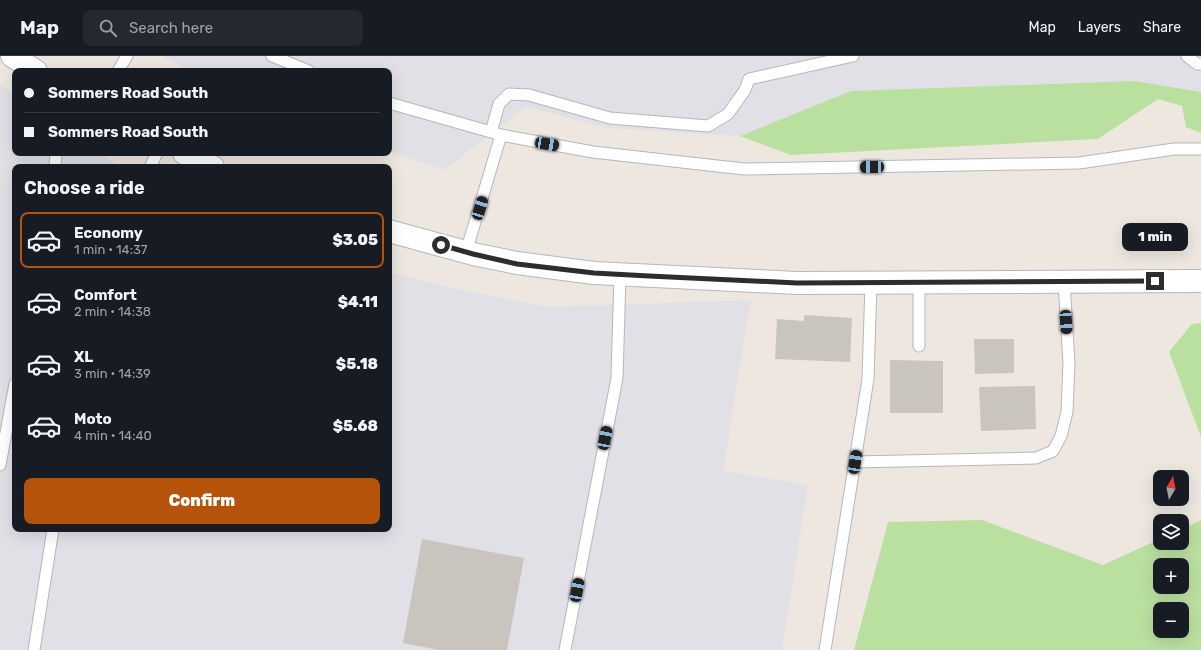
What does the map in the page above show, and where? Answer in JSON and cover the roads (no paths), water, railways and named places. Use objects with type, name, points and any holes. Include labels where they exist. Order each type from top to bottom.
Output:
[{"type":"street","points":[[12,56],[31,68]]},
{"type":"street","points":[[190,156],[207,164]]},
{"type":"street","points":[[392,232],[517,264],[620,275],[797,283],[1201,281]]},
{"type":"lane","points":[[120,68],[127,56]]},
{"type":"lane","points":[[272,56],[302,68]]},
{"type":"lane","points":[[466,252],[496,134],[499,104],[509,94],[529,95],[610,118],[708,126],[728,114],[745,90],[749,78],[853,56]]},
{"type":"lane","points":[[1187,56],[1197,64],[1201,64]]},
{"type":"lane","points":[[392,104],[496,134],[593,152],[744,169],[1079,163],[1174,149],[1201,149]]},
{"type":"lane","points":[[566,650],[617,378],[620,275]]},
{"type":"lane","points":[[855,462],[1036,458],[1053,451],[1061,436],[1067,412],[1068,363],[1064,282]]},
{"type":"lane","points":[[825,650],[868,379],[871,283]]},
{"type":"lane","points":[[919,283],[919,346]]},
{"type":"lane","points":[[0,465],[12,400]]},
{"type":"lane","points":[[34,650],[53,532]]}]
